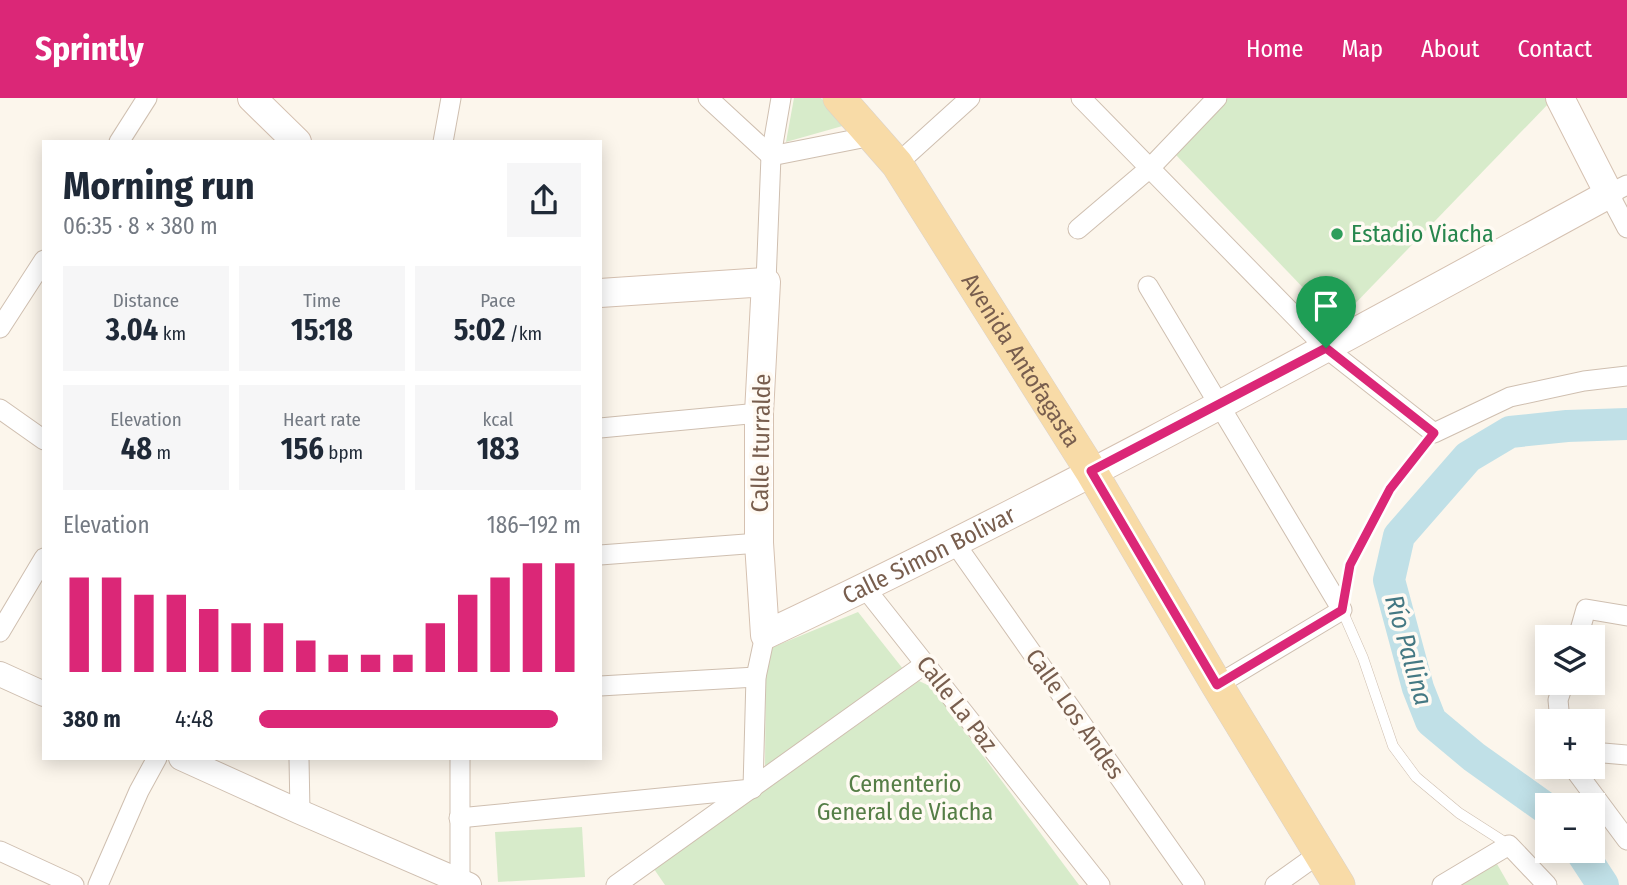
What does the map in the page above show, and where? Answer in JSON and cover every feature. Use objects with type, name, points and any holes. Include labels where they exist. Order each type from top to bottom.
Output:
[{"type":"main road","points":[[252,98],[292,140]]},
{"type":"main road","name":"Avenida Antofagasta","points":[[839,98],[897,164],[1091,471],[1339,885]]},
{"type":"main road","points":[[1326,348],[1618,190],[1560,98]]},
{"type":"main road","points":[[602,293],[766,282]]},
{"type":"main road","name":"Calle Iturralde","points":[[765,635],[760,543],[759,413],[766,282]]},
{"type":"main road","name":"Calle Simon Bolivar","points":[[765,635],[954,542],[1326,348]]},
{"type":"street","points":[[120,140],[147,98]]},
{"type":"street","points":[[443,140],[451,98]]},
{"type":"street","points":[[708,98],[771,156],[872,136]]},
{"type":"street","name":"Calle Iturralde","points":[[766,282],[771,156],[781,98]]},
{"type":"street","points":[[897,164],[970,98]]},
{"type":"street","points":[[1081,98],[1326,348],[1434,433],[1510,397],[1584,381],[1627,376]]},
{"type":"street","points":[[1079,229],[1151,167],[1210,100]]},
{"type":"street","points":[[1618,190],[1627,228]]},
{"type":"street","points":[[0,328],[42,263]]},
{"type":"street","points":[[1148,286],[1342,610],[1217,685]]},
{"type":"street","points":[[0,409],[42,439]]},
{"type":"street","points":[[602,428],[759,413]]},
{"type":"street","name":"Calle Los Andes","points":[[954,542],[1195,885]]},
{"type":"street","points":[[602,555],[760,543]]},
{"type":"street","points":[[0,632],[42,561]]},
{"type":"street","name":"Calle La Paz","points":[[864,588],[1100,885]]},
{"type":"street","points":[[1582,625],[1587,609],[1627,616]]},
{"type":"street","name":"Calle Iturralde","points":[[753,788],[756,677],[765,635]]},
{"type":"street","points":[[616,885],[925,664]]},
{"type":"street","points":[[0,674],[42,693]]},
{"type":"street","points":[[602,686],[756,677]]},
{"type":"street","points":[[1605,753],[1627,755]]},
{"type":"street","points":[[98,885],[139,791],[156,760]]},
{"type":"street","points":[[185,760],[300,813],[464,883],[459,818],[460,760]]},
{"type":"street","points":[[299,760],[300,813]]},
{"type":"street","points":[[1582,779],[1627,840]]},
{"type":"street","points":[[459,818],[753,788]]},
{"type":"street","points":[[1442,885],[1509,845],[1547,885]]},
{"type":"street","points":[[0,851],[74,885]]},
{"type":"street","points":[[1275,885],[1320,853]]},
{"type":"lane","points":[[1434,433],[1390,489],[1350,565],[1342,610],[1363,659],[1393,747],[1416,777],[1459,813],[1509,845]]},
{"type":"green space","points":[[794,98],[821,98],[846,125],[786,142]]},
{"type":"green space","name":"Estadio Viacha","points":[[1228,98],[1549,98],[1551,101],[1346,313],[1333,319],[1176,155]]},
{"type":"green space","points":[[858,612],[907,674],[765,766],[766,650]]},
{"type":"green space","name":"Cementerio General de Viacha","points":[[919,681],[932,687],[1079,885],[665,885],[654,869]]},
{"type":"green space","points":[[582,827],[585,877],[498,882],[495,832]]},
{"type":"green space","points":[[1497,864],[1509,885],[1458,885]]},
{"type":"waterway","name":"Río Pallina","points":[[1535,800],[1474,757],[1431,721],[1418,688],[1389,580],[1399,536],[1468,457],[1510,432],[1627,424]]},
{"type":"waterway","name":"Río Pallina","points":[[1589,863],[1603,885]]},
{"type":"place","name":"Estadio Viacha","points":[[1337,234]]},
{"type":"route","points":[[1326,348],[1434,433],[1390,489],[1350,565],[1342,610],[1217,685],[1091,471],[1326,348]]}]
